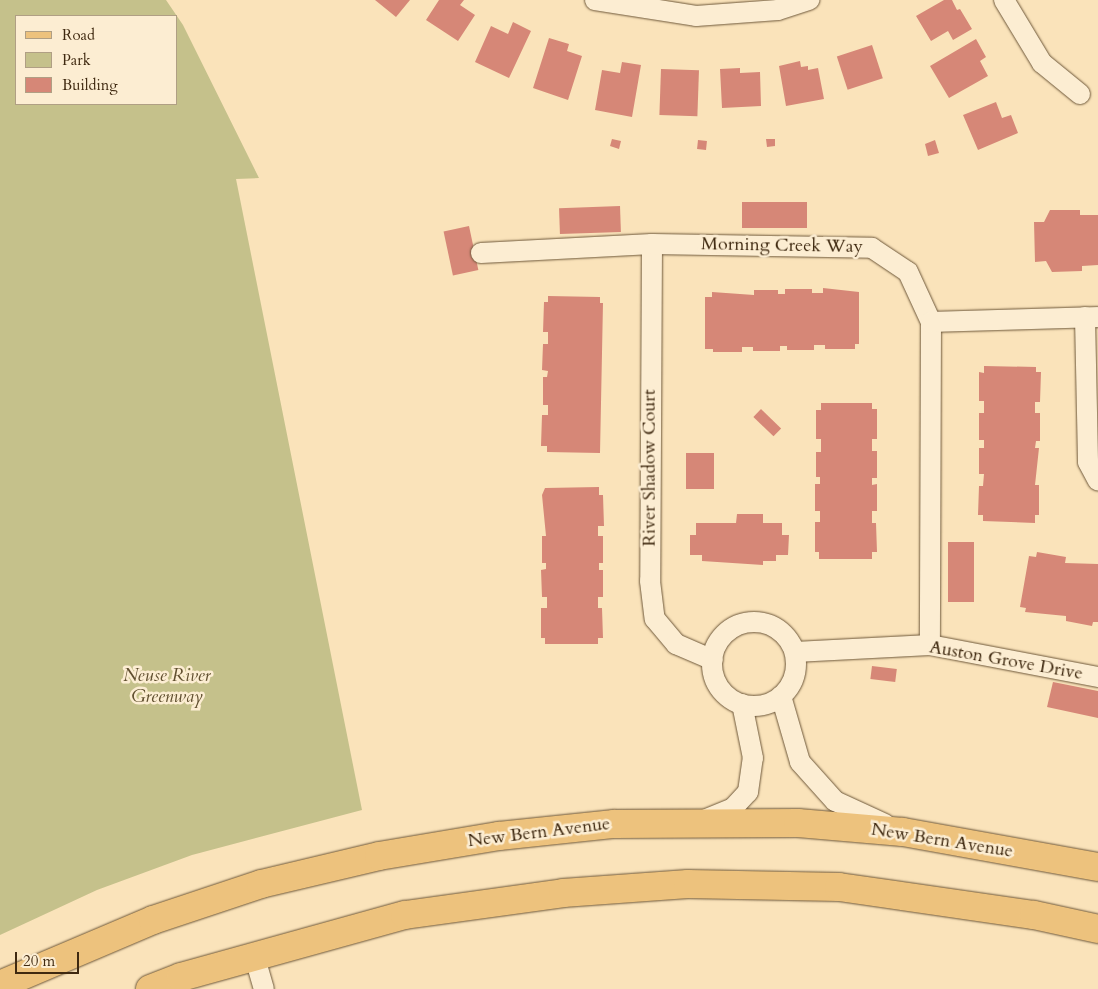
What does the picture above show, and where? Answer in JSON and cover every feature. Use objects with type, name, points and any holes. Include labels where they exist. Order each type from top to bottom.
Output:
[{"type":"main road","name":"New Bern Avenue","points":[[0,985],[153,920],[261,884],[379,856],[499,836],[614,824],[701,822],[798,823],[903,832],[1098,867]]},
{"type":"main road","points":[[150,989],[405,915],[563,893],[688,884],[839,888],[1034,915],[1098,929]]},
{"type":"street","points":[[595,0],[696,16],[778,10],[809,0]]},
{"type":"street","points":[[1004,0],[1042,64],[1080,94]]},
{"type":"street","name":"Morning Creek Way","points":[[481,253],[652,244],[872,248],[908,272],[931,322],[930,646]]},
{"type":"street","name":"River Shadow Court","points":[[652,244],[650,581],[655,619],[676,644],[713,660]]},
{"type":"street","points":[[931,322],[1092,317],[1088,462],[1098,481]]},
{"type":"street","points":[[753,622],[779,630],[795,652],[794,679],[781,696],[764,705],[742,704],[725,695],[717,684],[713,660],[718,643],[727,632],[753,622]]},
{"type":"street","name":"Auston Grove Drive","points":[[795,652],[930,646],[1098,677]]},
{"type":"street","points":[[781,696],[800,762],[811,775],[835,801],[903,832]]},
{"type":"street","points":[[701,822],[733,808],[748,792],[753,758],[742,704]]},
{"type":"street","points":[[255,958],[264,989]]},
{"type":"green space","name":"Neuse River Greenway","points":[[0,0],[166,0],[176,15],[15,15],[15,105],[178,105],[178,18],[259,178],[236,179],[362,810],[192,855],[97,890],[0,935]]},
{"type":"building","points":[[375,0],[410,0],[396,17]]},
{"type":"building","points":[[439,0],[464,0],[460,5],[475,15],[458,41],[426,20]]},
{"type":"building","points":[[944,0],[952,0],[957,10],[960,9],[972,29],[953,40],[948,31],[931,41],[916,16]]},
{"type":"building","points":[[513,22],[531,31],[509,78],[475,62],[491,26],[508,34]]},
{"type":"building","points":[[549,38],[569,44],[567,51],[582,56],[568,100],[533,88]]},
{"type":"building","points":[[976,39],[986,57],[980,61],[988,76],[949,98],[930,66]]},
{"type":"building","points":[[872,45],[883,78],[848,90],[837,56]]},
{"type":"building","points":[[800,61],[801,67],[808,66],[808,70],[818,68],[824,99],[786,106],[779,66]]},
{"type":"building","points":[[622,62],[641,65],[632,117],[595,110],[602,70],[620,73]]},
{"type":"building","points":[[740,68],[740,73],[760,72],[761,106],[722,108],[720,69]]},
{"type":"building","points":[[661,69],[699,70],[697,116],[659,115]]},
{"type":"building","points":[[996,102],[1002,118],[1011,115],[1018,133],[978,150],[963,115]]},
{"type":"building","points":[[612,139],[621,141],[619,149],[610,146]]},
{"type":"building","points":[[766,139],[775,139],[775,146],[767,147]]},
{"type":"building","points":[[698,140],[707,141],[706,150],[697,149]]},
{"type":"building","points":[[935,140],[939,153],[928,156],[925,144]]},
{"type":"building","points":[[742,202],[807,202],[807,228],[742,228]]},
{"type":"building","points":[[620,206],[621,232],[560,234],[559,208]]},
{"type":"building","points":[[1050,210],[1080,210],[1080,215],[1098,215],[1098,265],[1082,266],[1082,271],[1052,272],[1046,261],[1035,262],[1034,222],[1044,222]]},
{"type":"building","points":[[469,226],[478,270],[453,275],[444,231]]},
{"type":"building","points":[[823,288],[859,292],[859,344],[855,344],[855,349],[825,349],[825,345],[814,345],[814,350],[787,350],[787,346],[780,346],[780,351],[753,351],[753,347],[742,347],[742,352],[713,352],[713,349],[705,349],[705,297],[712,297],[712,292],[754,295],[754,290],[778,290],[778,294],[785,294],[785,289],[812,289],[812,293],[823,293]]},
{"type":"building","points":[[548,296],[600,297],[600,303],[603,303],[600,453],[547,452],[547,446],[541,446],[542,415],[548,415],[548,405],[543,405],[543,377],[547,377],[548,371],[542,370],[543,344],[548,344],[548,332],[543,332],[544,302],[548,302]]},
{"type":"building","points":[[984,366],[1036,367],[1036,372],[1041,372],[1040,402],[1035,402],[1035,413],[1040,413],[1040,441],[1036,441],[1035,448],[1039,448],[1035,485],[1039,485],[1039,515],[1035,515],[1035,523],[983,521],[983,515],[978,515],[979,486],[983,486],[984,474],[979,474],[979,448],[984,448],[984,440],[979,440],[979,413],[984,413],[984,401],[979,401],[979,372],[984,373]]},
{"type":"building","points":[[821,403],[872,403],[872,409],[877,409],[877,439],[872,439],[872,451],[877,451],[877,478],[872,478],[872,485],[877,484],[877,511],[872,511],[872,523],[876,523],[877,552],[872,552],[872,559],[819,559],[819,552],[815,552],[815,522],[820,522],[820,511],[815,511],[815,484],[820,484],[820,477],[816,477],[816,452],[821,452],[821,439],[816,439],[816,410],[821,410]]},
{"type":"building","points":[[761,409],[781,428],[774,436],[753,417]]},
{"type":"building","points":[[686,453],[714,453],[714,489],[686,489]]},
{"type":"building","points":[[599,487],[599,495],[603,495],[604,526],[598,526],[598,536],[603,536],[603,563],[599,563],[599,570],[603,570],[603,597],[598,597],[598,608],[602,608],[603,638],[598,638],[598,644],[545,644],[545,638],[541,638],[541,608],[547,608],[547,597],[542,597],[541,570],[546,569],[546,563],[542,563],[542,536],[546,536],[542,495],[545,488]]},
{"type":"building","points":[[737,514],[763,514],[763,523],[782,523],[782,535],[789,535],[788,555],[776,555],[776,561],[763,561],[763,565],[702,561],[702,555],[690,555],[690,535],[696,535],[696,523],[736,523]]},
{"type":"building","points":[[948,542],[974,542],[974,602],[948,602]]},
{"type":"building","points":[[1037,552],[1066,557],[1065,563],[1098,564],[1098,622],[1093,622],[1092,626],[1066,621],[1066,616],[1025,612],[1026,608],[1020,607],[1029,556],[1036,557]]},
{"type":"building","points":[[872,666],[897,669],[895,682],[870,679]]},
{"type":"building","points":[[1053,682],[1098,691],[1098,718],[1047,707]]}]
